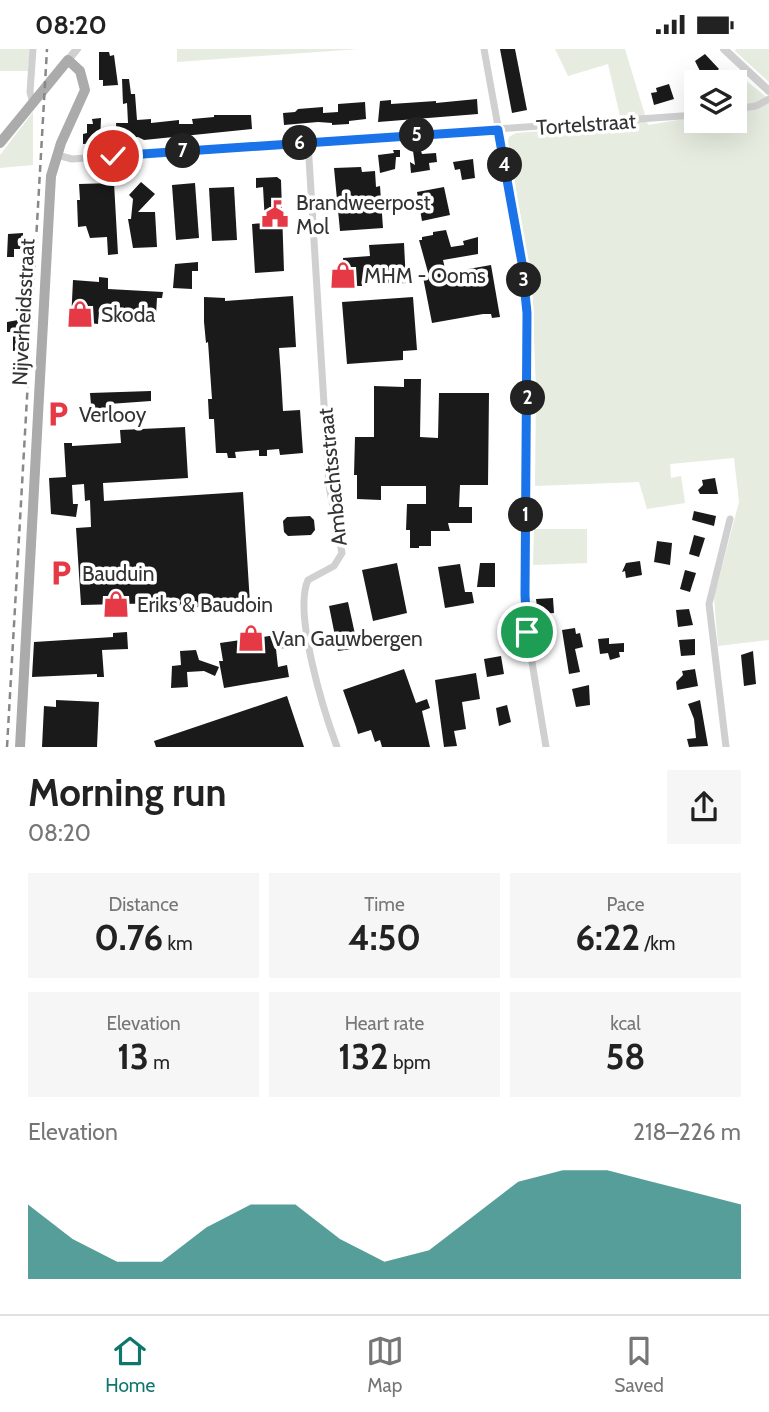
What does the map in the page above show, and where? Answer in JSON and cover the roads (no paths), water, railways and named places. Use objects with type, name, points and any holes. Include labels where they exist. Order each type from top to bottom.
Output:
[{"type":"main road","points":[[0,143],[68,60]]},
{"type":"main road","name":"Nijverheidsstraat","points":[[20,747],[51,176],[57,155],[85,90],[80,71],[68,60]]},
{"type":"street","points":[[33,49],[30,92],[33,103]]},
{"type":"street","points":[[68,60],[77,49]]},
{"type":"street","points":[[484,49],[522,263],[527,313],[525,595],[527,632],[546,747]]},
{"type":"street","points":[[724,49],[769,91]]},
{"type":"street","points":[[747,107],[769,99]]},
{"type":"street","name":"Tortelstraat","points":[[57,155],[72,159],[684,115]]},
{"type":"street","name":"Ambachtsstraat","points":[[308,142],[329,486],[342,554],[334,566],[309,580],[304,600],[317,689],[337,747]]},
{"type":"street","points":[[726,747],[709,604],[730,519]]},
{"type":"railway","points":[[7,747],[47,49]]},
{"type":"place","name":"Brandweerpost Mol","points":[[275,214]]},
{"type":"place","name":"MHM - Ooms","points":[[343,275]]},
{"type":"place","name":"Skoda","points":[[80,314]]},
{"type":"place","name":"Verlooy","points":[[58,414]]},
{"type":"place","name":"Bauduin","points":[[61,573]]},
{"type":"place","name":"Eriks & Baudoin","points":[[116,604]]},
{"type":"place","name":"Van Gauwbergen","points":[[251,638]]}]
